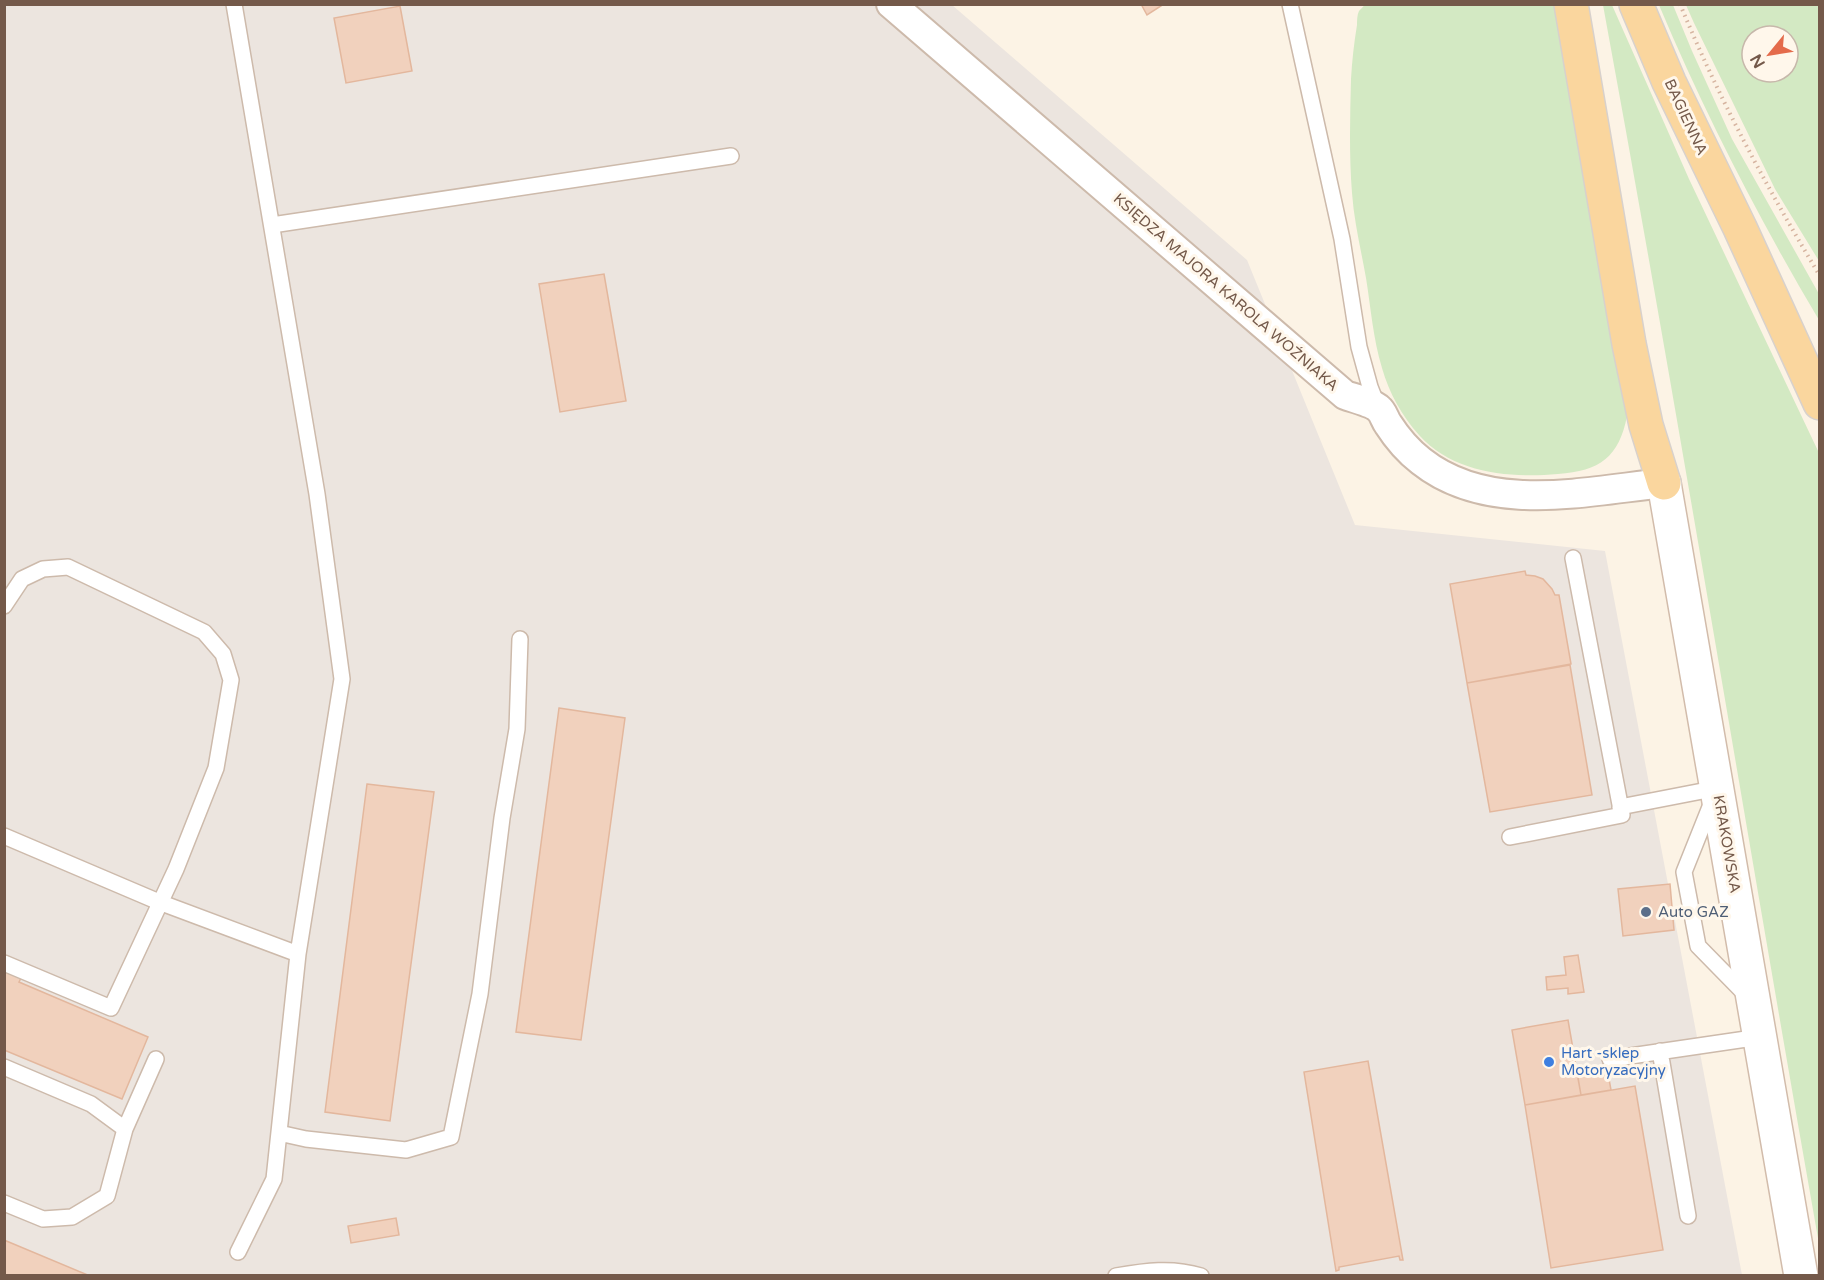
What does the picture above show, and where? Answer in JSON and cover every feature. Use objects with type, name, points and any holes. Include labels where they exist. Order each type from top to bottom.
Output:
[{"type":"main road","points":[[1571,4],[1629,344],[1646,425],[1665,483]]},
{"type":"main road","name":"BAGIENNA","points":[[1636,4],[1669,82],[1740,228],[1820,403]]},
{"type":"main road","name":"BAGIENNA","points":[[1740,228],[1820,352]]},
{"type":"street","name":"KSIĘDZA MAJORA KAROLA WOŹNIAKA","points":[[891,4],[1345,395],[1379,408]]},
{"type":"street","points":[[1379,408],[1403,444],[1422,462],[1464,485],[1488,492],[1530,496],[1665,483]]},
{"type":"street","name":"KRAKOWSKA","points":[[1665,483],[1801,1275]]},
{"type":"lane","points":[[234,4],[317,494],[342,679],[298,954],[274,1179],[238,1252]]},
{"type":"lane","points":[[1290,4],[1342,239],[1359,347],[1370,387],[1379,408]]},
{"type":"lane","points":[[272,225],[731,156]]},
{"type":"lane","points":[[1510,837],[1622,815],[1573,558]]},
{"type":"lane","points":[[4,606],[22,579],[43,569],[68,567],[204,632],[223,654],[231,680],[216,768],[176,868],[111,1008],[4,963]]},
{"type":"lane","points":[[279,1133],[306,1139],[406,1150],[451,1137],[480,994],[502,818],[517,729],[520,639]]},
{"type":"lane","points":[[1620,807],[1718,788]]},
{"type":"lane","points":[[1718,788],[1684,872],[1698,946],[1754,1003]]},
{"type":"lane","points":[[4,836],[159,902],[298,954]]},
{"type":"lane","points":[[1610,1059],[1760,1037]]},
{"type":"lane","points":[[1660,1051],[1688,1216]]},
{"type":"lane","points":[[4,1203],[43,1219],[72,1217],[107,1196],[125,1129],[156,1059]]},
{"type":"lane","points":[[4,1067],[91,1104],[125,1129]]},
{"type":"lane","points":[[1116,1275],[1152,1270],[1201,1275]]},
{"type":"path","points":[[1680,4],[1705,64],[1740,136],[1820,276]]},
{"type":"shaded area","points":[[5,5],[952,5],[1247,260],[1355,525],[1605,551],[1742,1275],[5,1276]]},
{"type":"green space","points":[[1365,4],[1558,5],[1627,416],[1619,442],[1613,452],[1596,465],[1573,472],[1540,475],[1502,474],[1466,466],[1433,448],[1419,435],[1392,395],[1376,346],[1352,193],[1351,72],[1358,14]]},
{"type":"green space","points":[[1603,5],[1612,5],[1689,179],[1819,453],[1819,1244],[1659,314]]},
{"type":"green space","points":[[1659,5],[1673,5],[1732,139],[1819,294],[1819,320],[1734,166]]},
{"type":"green space","points":[[1686,5],[1819,5],[1819,261],[1775,189]]},
{"type":"building","points":[[1141,4],[1164,4],[1147,15]]},
{"type":"building","points":[[400,6],[412,71],[346,83],[334,18]]},
{"type":"building","points":[[604,274],[626,401],[560,412],[539,284]]},
{"type":"building","points":[[1525,571],[1526,575],[1543,579],[1555,595],[1559,595],[1571,664],[1467,683],[1450,584]]},
{"type":"building","points":[[1570,665],[1592,795],[1490,812],[1467,683]]},
{"type":"building","points":[[559,708],[625,718],[581,1040],[516,1032]]},
{"type":"building","points":[[367,784],[434,792],[390,1121],[325,1112]]},
{"type":"building","points":[[1670,884],[1674,930],[1623,936],[1618,889]]},
{"type":"building","points":[[1578,955],[1584,992],[1568,994],[1568,988],[1547,990],[1546,977],[1566,975],[1564,957]]},
{"type":"building","points":[[4,965],[23,974],[19,982],[148,1037],[122,1099],[4,1050]]},
{"type":"building","points":[[1568,1020],[1581,1095],[1525,1105],[1512,1030]]},
{"type":"building","points":[[1368,1061],[1403,1260],[1400,1260],[1399,1256],[1339,1267],[1336,1271],[1304,1072]]},
{"type":"building","points":[[1607,1068],[1611,1090],[1581,1095],[1577,1073]]},
{"type":"building","points":[[1635,1086],[1663,1250],[1551,1268],[1525,1105]]},
{"type":"building","points":[[396,1218],[399,1235],[351,1243],[348,1226]]},
{"type":"building","points":[[4,1240],[90,1276],[4,1276]]},
{"type":"place","name":"Auto GAZ","points":[[1646,912]]},
{"type":"place","name":"Hart -sklep Motoryzacyjny","points":[[1549,1062]]}]
